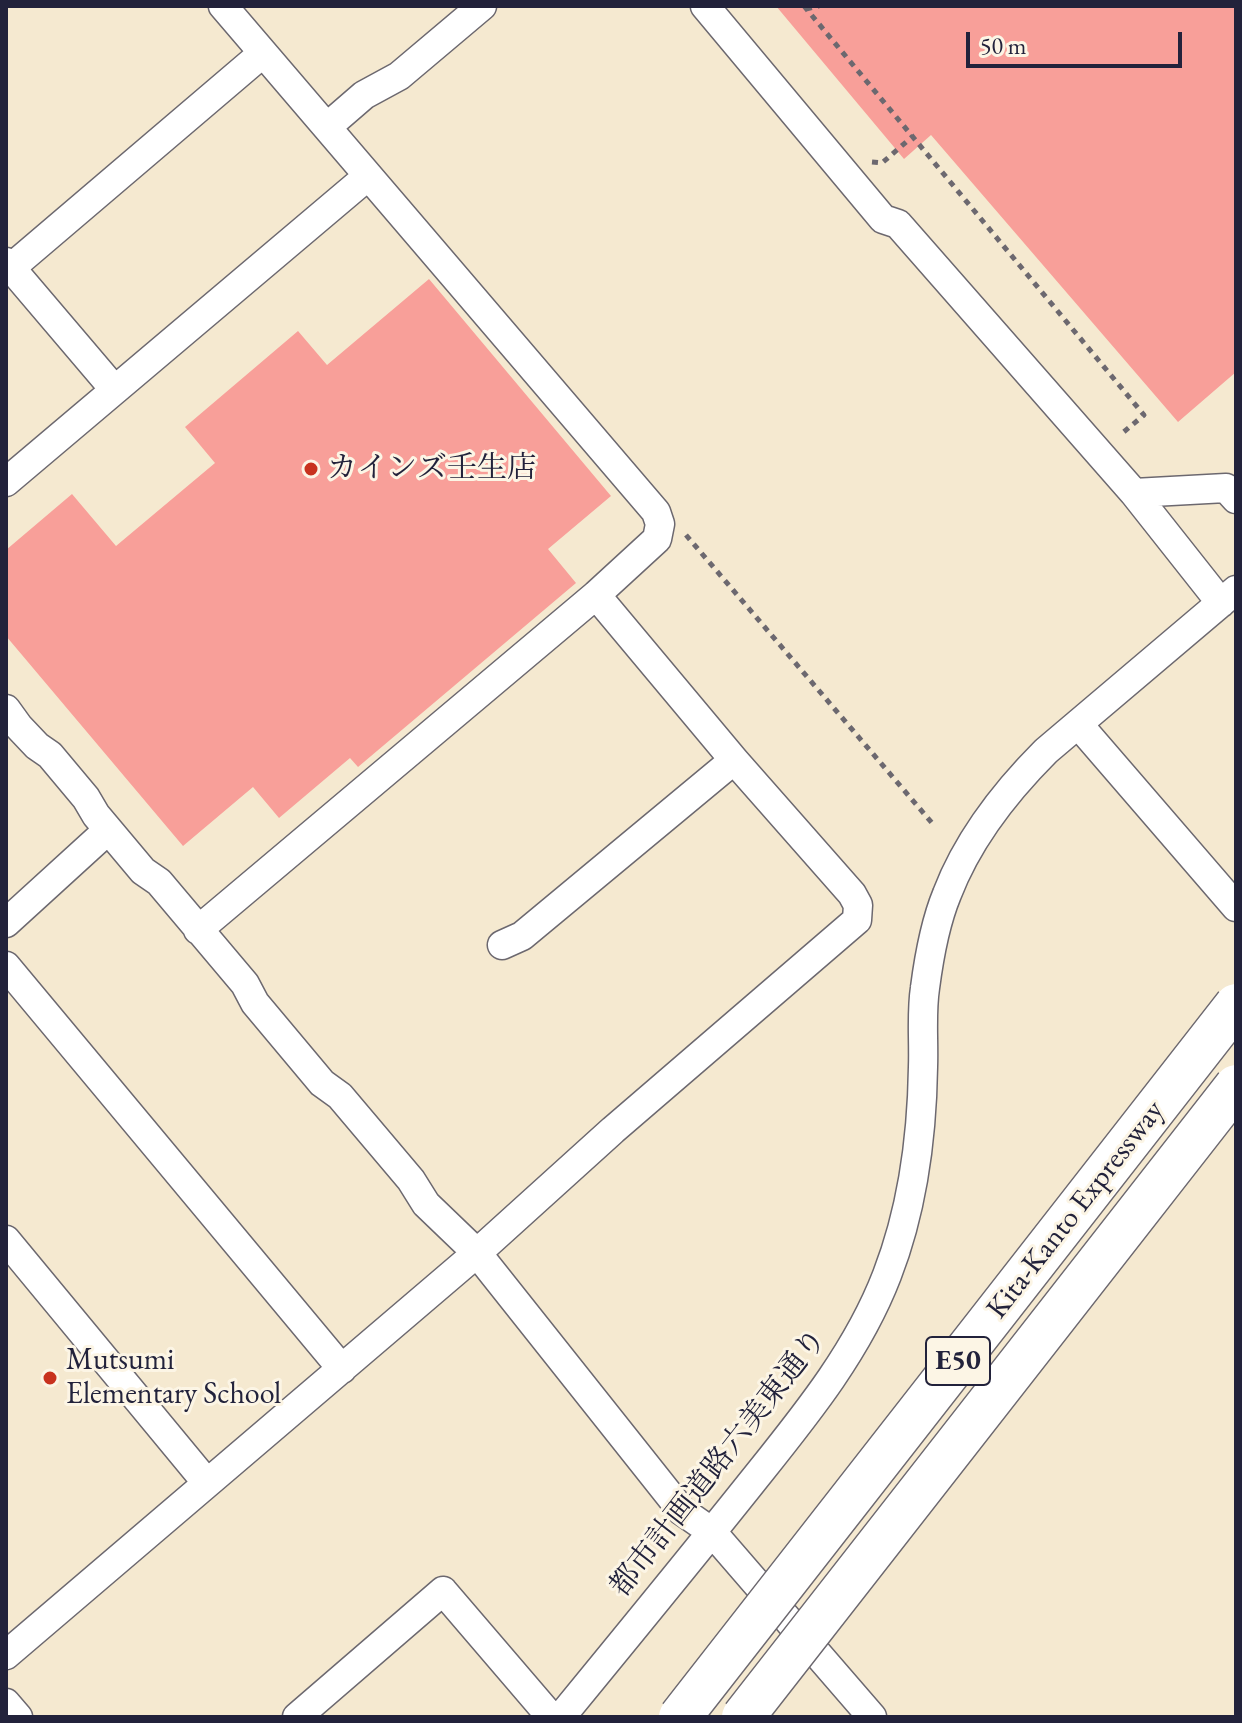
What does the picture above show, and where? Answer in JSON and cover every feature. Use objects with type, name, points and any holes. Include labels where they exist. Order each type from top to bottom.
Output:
[{"type":"highway","name":"Kita-Kanto Expressway","points":[[680,1717],[1236,1005]]},
{"type":"highway","name":"Kita-Kanto Expressway","points":[[743,1717],[1236,1086]]},
{"type":"street","points":[[198,930],[596,595],[657,539],[660,524],[656,512],[223,6]]},
{"type":"street","points":[[327,127],[364,95],[399,76],[482,6]]},
{"type":"street","points":[[705,6],[883,219],[898,224],[1228,596]]},
{"type":"street","points":[[114,389],[8,267],[263,53]]},
{"type":"street","points":[[6,482],[368,176]]},
{"type":"street","points":[[1134,493],[1226,488],[1236,499]]},
{"type":"street","points":[[6,1655],[477,1253],[613,1130],[857,920],[858,905],[852,894],[734,760],[596,595]]},
{"type":"street","name":"都市計画道路六美東通り","points":[[561,1717],[819,1397],[859,1336],[887,1276],[915,1176],[921,1129],[924,991],[931,951],[947,894],[980,830],[1046,751],[1228,596]]},
{"type":"street","points":[[10,724],[50,755],[108,830],[143,871],[159,882],[245,984],[255,1003],[322,1083],[340,1096],[411,1180],[426,1204],[477,1253],[682,1511],[712,1532],[872,1717]]},
{"type":"street","points":[[1078,724],[1236,907]]},
{"type":"street","points":[[502,945],[522,936],[734,760]]},
{"type":"street","points":[[6,923],[108,830]]},
{"type":"street","points":[[6,966],[342,1369]]},
{"type":"street","points":[[6,1240],[207,1483]]},
{"type":"street","points":[[297,1717],[443,1591],[551,1717]]},
{"type":"street","points":[[6,1703],[18,1717]]},
{"type":"path","points":[[805,7],[819,6]]},
{"type":"path","points":[[805,7],[1144,415],[1115,440]]},
{"type":"path","points":[[686,534],[932,823]]},
{"type":"building","points":[[776,6],[1236,6],[1236,372],[1178,422],[931,135],[904,159]]},
{"type":"building","points":[[429,279],[611,496],[548,549],[576,583],[358,767],[350,758],[279,818],[253,787],[183,846],[6,636],[6,550],[72,494],[116,546],[215,463],[185,427],[298,331],[327,365]]},
{"type":"place","name":"カインズ壬生店","points":[[311,469]]},
{"type":"place","name":"Mutsumi Elementary School","points":[[50,1378]]}]
